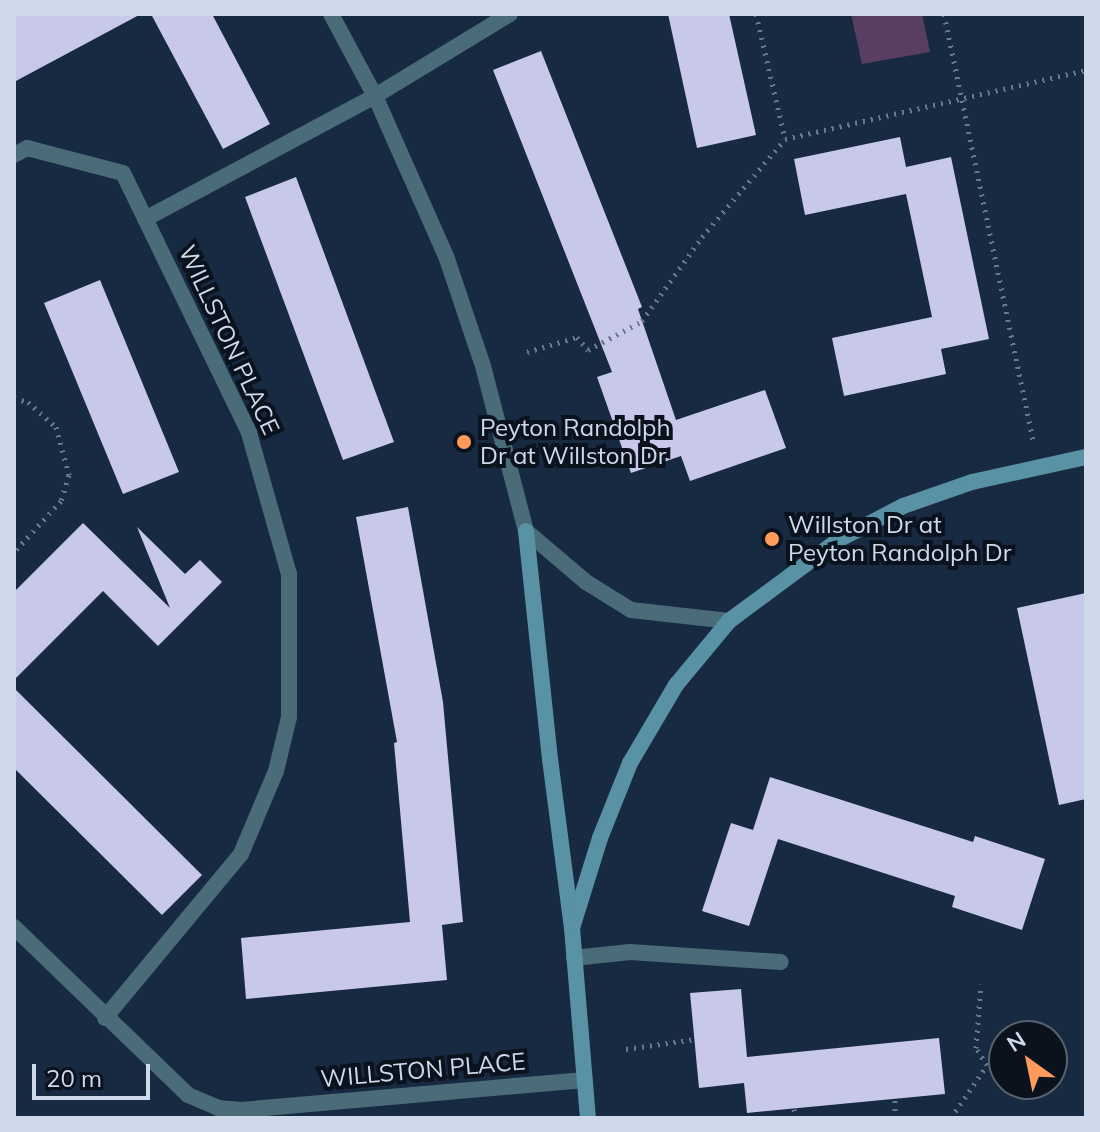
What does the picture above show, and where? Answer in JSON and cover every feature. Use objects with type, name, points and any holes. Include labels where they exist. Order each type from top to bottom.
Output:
[{"type":"street","points":[[331,14],[375,96],[446,256],[483,366],[526,531],[550,759],[572,928],[588,1118]]},
{"type":"street","points":[[145,219],[375,96],[510,14]]},
{"type":"street","name":"WILLSTON PLACE","points":[[14,155],[27,148],[123,173],[249,433],[289,574],[289,717],[276,771],[241,854],[105,1018]]},
{"type":"street","points":[[572,928],[600,838],[630,763],[676,685],[729,621],[840,539],[903,506],[972,482],[1086,457]]},
{"type":"street","points":[[526,531],[586,582],[631,610],[729,621]]},
{"type":"street","name":"WILLSTON PLACE","points":[[14,927],[188,1095],[218,1108],[241,1110],[585,1080]]},
{"type":"street","points":[[574,958],[630,952],[781,962]]},
{"type":"path","points":[[756,14],[785,139]]},
{"type":"path","points":[[944,14],[1039,468]]},
{"type":"path","points":[[527,352],[577,337],[588,350],[642,321],[702,237],[785,139],[1086,70]]},
{"type":"path","points":[[14,398],[28,402],[56,427],[69,475],[61,501],[14,552]]},
{"type":"path","points":[[951,1118],[987,1065],[976,1048],[981,984]]},
{"type":"path","points":[[626,1049],[695,1039]]},
{"type":"path","points":[[895,1099],[895,1118]]},
{"type":"path","points":[[794,1109],[796,1118]]},
{"type":"shaded area","points":[[851,14],[922,14],[930,52],[862,64]]},
{"type":"building","points":[[14,14],[141,14],[14,82]]},
{"type":"building","points":[[151,14],[212,14],[270,124],[223,149]]},
{"type":"building","points":[[668,14],[729,14],[756,135],[697,148]]},
{"type":"building","points":[[541,51],[642,307],[638,309],[676,420],[765,390],[786,448],[690,481],[681,456],[631,473],[597,377],[612,372],[493,70]]},
{"type":"building","points":[[900,137],[906,167],[951,157],[989,339],[941,349],[946,374],[844,396],[832,338],[932,317],[906,194],[805,215],[794,159]]},
{"type":"building","points":[[296,177],[394,442],[343,460],[245,197]]},
{"type":"building","points":[[100,280],[179,472],[123,494],[44,303]]},
{"type":"building","points":[[408,507],[443,702],[463,922],[442,925],[447,980],[246,999],[241,938],[410,922],[394,743],[397,742],[356,517]]},
{"type":"building","points":[[83,523],[170,608],[137,527],[185,574],[200,560],[222,582],[158,646],[103,591],[14,680],[14,592]]},
{"type":"building","points":[[1086,593],[1086,799],[1059,805],[1017,608]]},
{"type":"building","points":[[14,688],[202,875],[162,915],[14,768]]},
{"type":"building","points":[[770,777],[973,842],[975,836],[1045,859],[1022,930],[952,907],[955,896],[778,839],[749,926],[702,911],[731,823],[753,830]]},
{"type":"building","points":[[741,989],[747,1057],[939,1038],[945,1094],[747,1113],[744,1083],[699,1088],[690,993]]},
{"type":"place","name":"Peyton Randolph Dr at Willston Dr","points":[[464,442]]},
{"type":"place","name":"Willston Dr at Peyton Randolph Dr","points":[[772,539]]}]
